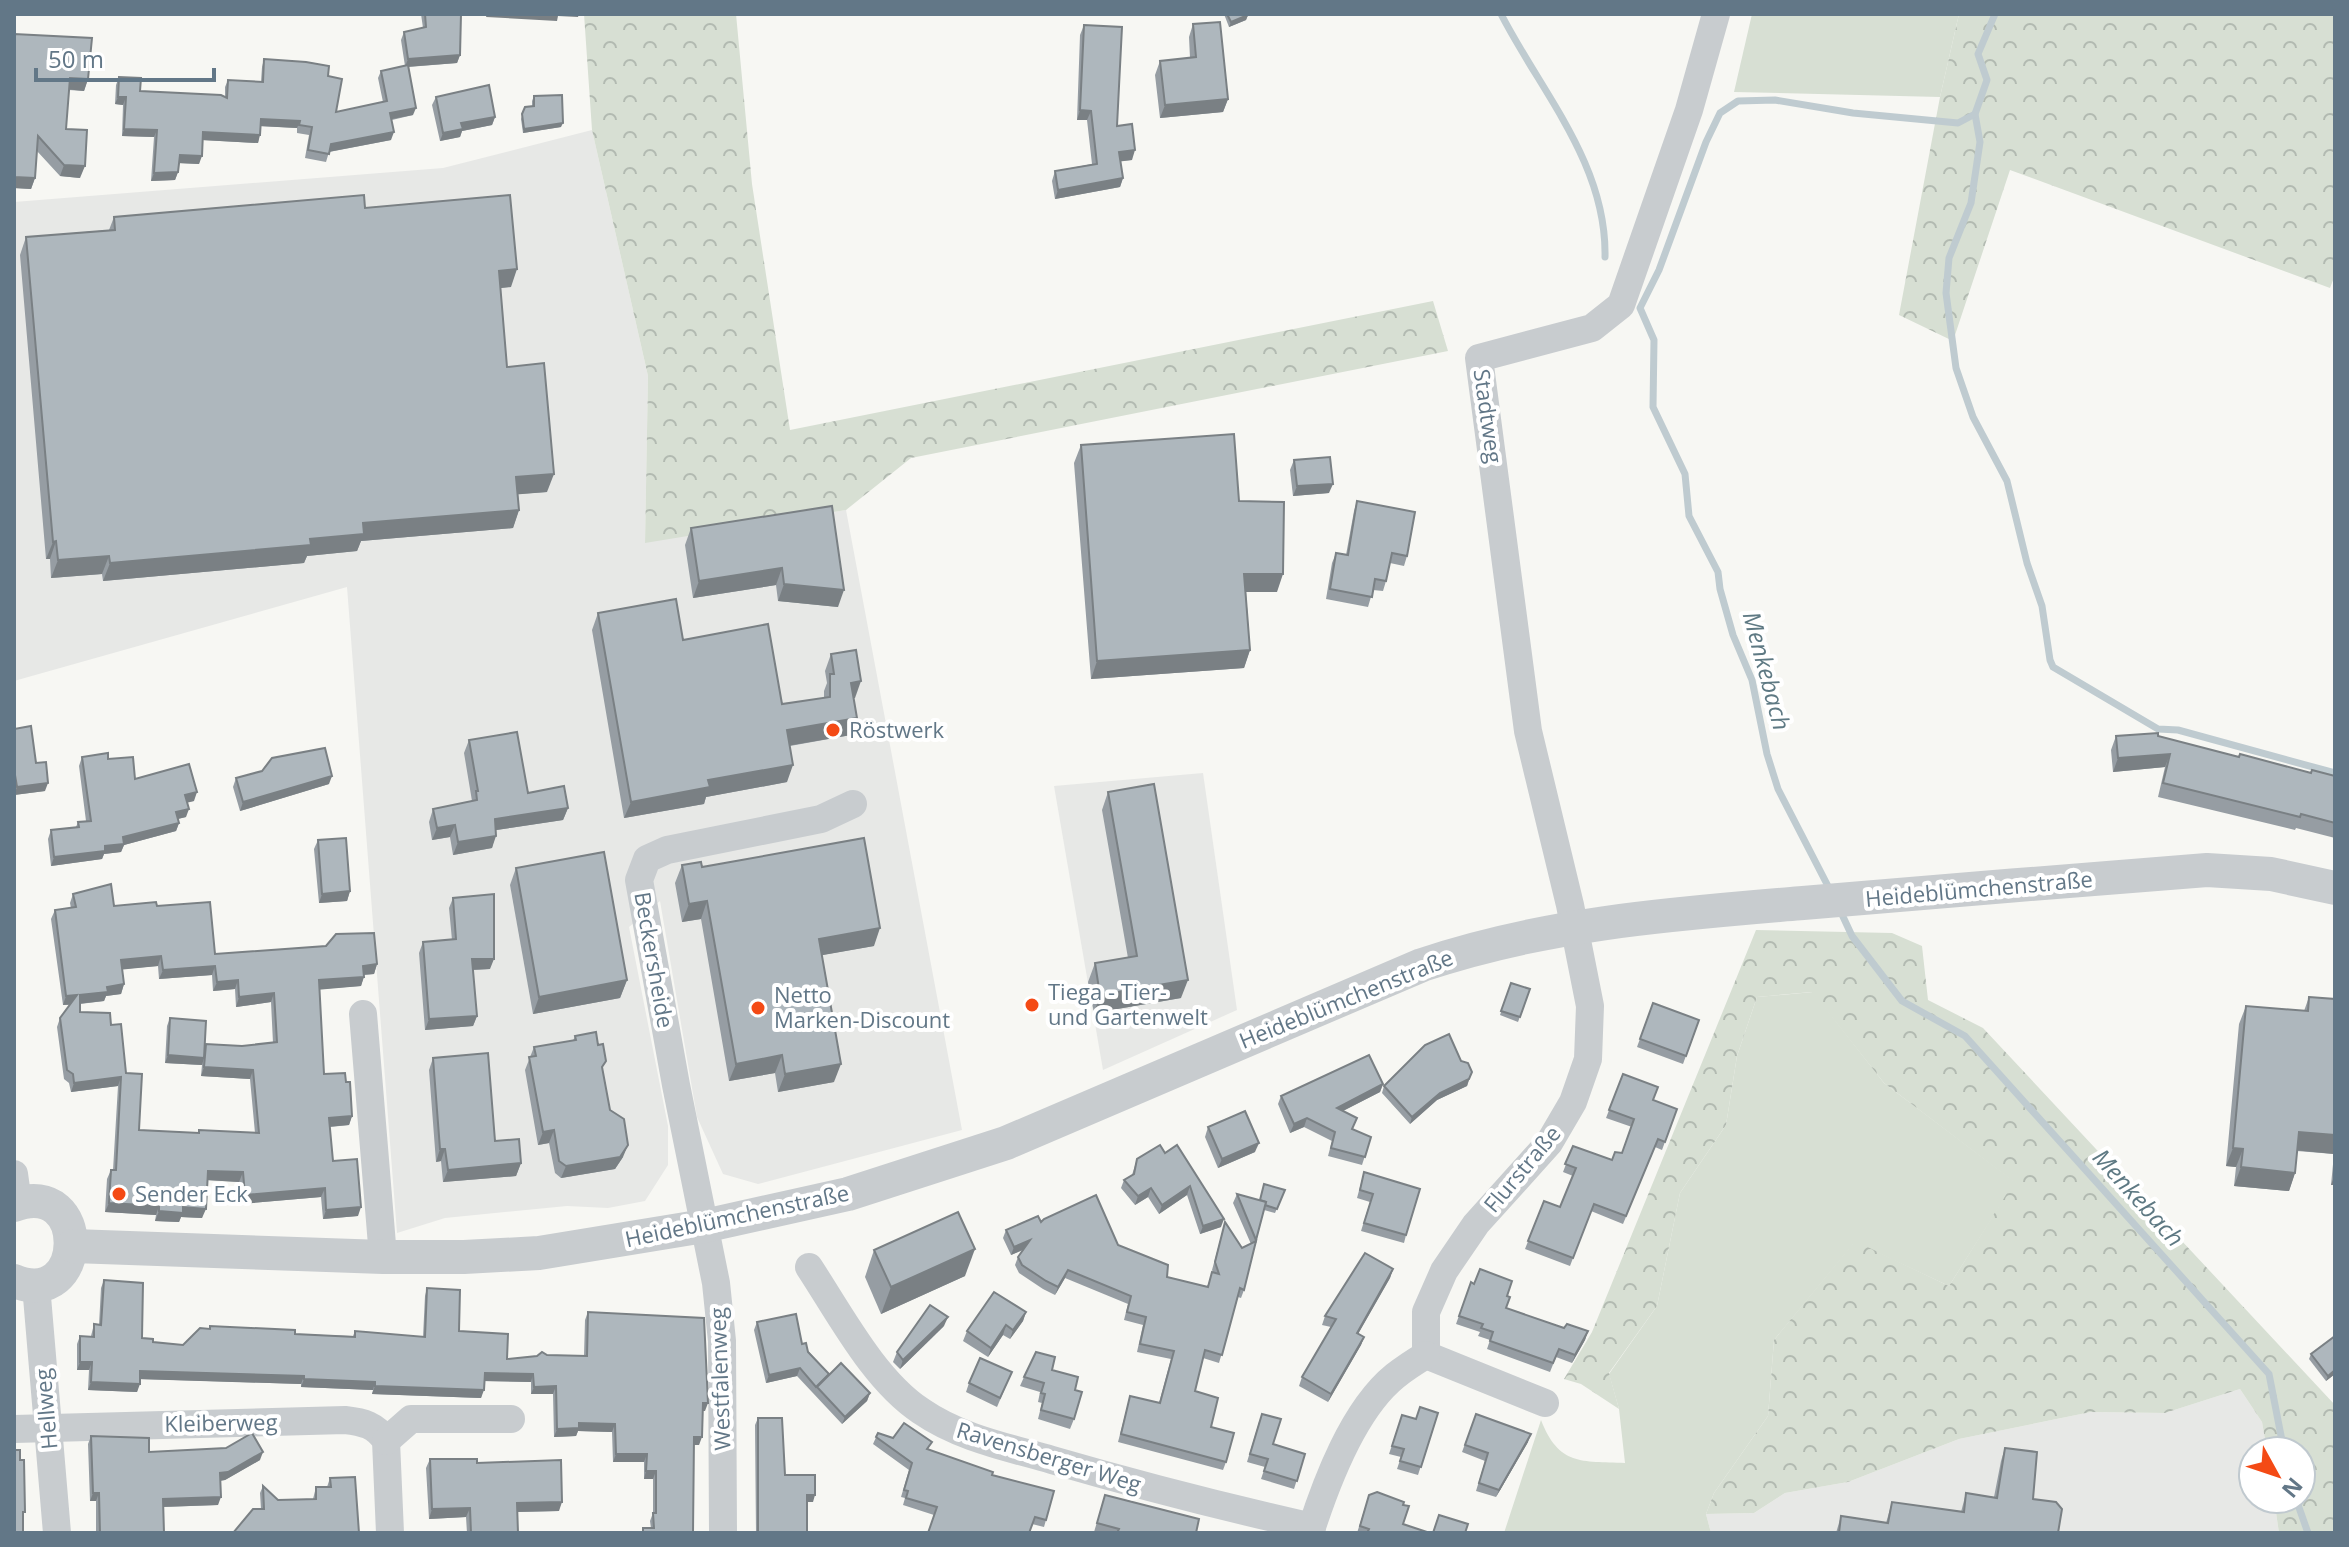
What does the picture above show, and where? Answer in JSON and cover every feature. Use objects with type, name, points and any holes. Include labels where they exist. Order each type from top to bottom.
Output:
[{"type":"street","name":"Stadtweg","points":[[1573,926],[1528,731],[1479,358],[1592,328],[1621,305],[1689,110],[1716,14]]},
{"type":"street","name":"Beckersheide","points":[[704,1226],[639,880],[647,859],[667,850],[821,819],[853,804]]},
{"type":"street","name":"Heideblümchenstraße","points":[[73,1246],[383,1257],[539,1253],[704,1226],[848,1194],[1006,1143],[1422,965],[1476,947],[1573,926],[1815,902],[2207,870],[2271,874],[2335,888]]},
{"type":"street","name":"Flurstraße","points":[[1426,1355],[1426,1312],[1444,1271],[1476,1224],[1549,1143],[1573,1102],[1588,1059],[1590,1006],[1573,926]]},
{"type":"street","points":[[363,1014],[383,1257]]},
{"type":"street","points":[[15,1194],[56,1210],[66,1220],[73,1246],[69,1260],[50,1281],[25,1283]]},
{"type":"street","name":"Westfalenweg","points":[[704,1226],[716,1283],[722,1341],[723,1533]]},
{"type":"street","name":"Ravensberger Weg","points":[[809,1267],[892,1385],[919,1410],[959,1434],[1311,1530]]},
{"type":"street","name":"Hellweg","points":[[25,1283],[48,1427],[57,1533]]},
{"type":"street","points":[[1311,1530],[1343,1448],[1372,1401],[1393,1377],[1426,1355],[1545,1403]]},
{"type":"street","points":[[390,1533],[386,1441],[411,1419],[511,1419]]},
{"type":"street","name":"Kleiberweg","points":[[14,1429],[345,1420],[364,1423],[379,1430],[386,1441]]},
{"type":"shaded area","points":[[592,130],[648,376],[645,542],[846,510],[962,1130],[758,1184],[723,1174],[697,1117],[660,901],[629,927],[668,1126],[668,1165],[645,1201],[608,1208],[567,1206],[445,1218],[397,1233],[347,587],[14,681],[14,202],[443,168]]},
{"type":"shaded area","points":[[1203,773],[1237,1010],[1103,1070],[1054,786]]},
{"type":"shaded area","points":[[2240,1389],[2262,1422],[2264,1435],[2237,1435],[2237,1515],[2276,1515],[2279,1533],[1711,1533],[1706,1514],[1754,1513],[1785,1493],[1848,1482],[1959,1439],[2091,1412],[2165,1413]]},
{"type":"green space","points":[[584,14],[736,14],[752,184],[790,430],[1433,301],[1448,351],[911,458],[846,510],[645,543],[648,376],[592,130]]},
{"type":"green space","points":[[1752,14],[1959,14],[1940,97],[1734,92]]},
{"type":"green space","points":[[1959,14],[2335,14],[2335,275],[2330,288],[2010,170],[1953,341],[1899,315],[1940,97]]},
{"type":"green space","points":[[1756,930],[1892,933],[1922,946],[1928,1000],[1983,1028],[2335,1405],[2335,1533],[2279,1533],[2276,1515],[2317,1515],[2317,1435],[2264,1435],[2262,1422],[2240,1389],[2165,1413],[2091,1412],[1959,1439],[1848,1482],[1785,1493],[1754,1513],[1706,1514],[1714,1493],[1768,1416],[1774,1340],[1855,1241],[1949,1286],[2014,1182],[1884,1083],[1812,992],[1757,997],[1737,1056],[1726,1125],[1680,1193],[1657,1306],[1609,1373],[1619,1409],[1581,1384],[1564,1379],[1592,1332]]},
{"type":"green space","points":[[1813,992],[1884,1083],[2015,1182],[1949,1286],[1855,1242],[1774,1340],[1768,1416],[1714,1493],[1706,1514],[1711,1533],[1504,1533],[1541,1420],[1556,1446],[1573,1458],[1625,1463],[1619,1409],[1609,1374],[1657,1306],[1680,1193],[1726,1125],[1737,1056],[1757,997]]},
{"type":"building","points":[[425,14],[461,14],[460,55],[408,59],[404,32],[426,27]]},
{"type":"building","points":[[1227,14],[1247,14],[1248,15],[1231,22]]},
{"type":"building","points":[[1220,22],[1228,99],[1165,105],[1160,61],[1196,57],[1193,24]]},
{"type":"building","points":[[1084,25],[1122,27],[1117,126],[1132,124],[1135,150],[1119,152],[1123,178],[1058,190],[1055,171],[1097,164],[1091,111],[1080,110]]},
{"type":"building","points":[[14,34],[92,38],[88,79],[70,78],[66,129],[87,130],[85,166],[64,165],[38,136],[35,178],[14,177]]},
{"type":"building","points":[[264,59],[329,66],[328,76],[342,79],[336,112],[387,101],[381,71],[408,65],[416,108],[390,113],[394,132],[331,144],[329,154],[308,150],[312,127],[299,125],[300,121],[261,119],[260,135],[203,132],[202,156],[180,155],[178,172],[154,173],[157,130],[124,129],[126,97],[118,97],[119,77],[141,78],[140,91],[221,95],[227,98],[228,80],[263,82]]},
{"type":"building","points":[[489,85],[495,117],[461,123],[463,129],[443,133],[436,97]]},
{"type":"building","points":[[562,95],[563,123],[524,129],[522,114],[525,107],[534,106],[534,96]]},
{"type":"building","points":[[364,195],[365,208],[510,195],[517,269],[499,271],[507,367],[544,363],[554,474],[516,477],[519,510],[363,523],[364,534],[310,539],[311,545],[110,563],[109,556],[58,560],[56,541],[53,542],[26,237],[115,230],[114,217]]},
{"type":"building","points":[[1234,434],[1239,501],[1284,502],[1283,574],[1244,574],[1250,650],[1097,661],[1081,445]]},
{"type":"building","points":[[1330,457],[1333,484],[1297,486],[1294,460]]},
{"type":"building","points":[[1357,501],[1415,512],[1407,556],[1392,553],[1386,581],[1375,579],[1372,597],[1330,589],[1336,553],[1348,555]]},
{"type":"building","points":[[832,506],[844,590],[784,584],[782,568],[699,581],[691,528]]},
{"type":"building","points":[[676,599],[683,640],[768,624],[782,704],[830,697],[830,674],[834,674],[831,654],[856,650],[861,681],[851,683],[857,718],[787,730],[793,765],[708,780],[710,787],[631,802],[598,613]]},
{"type":"building","points":[[31,726],[36,763],[46,762],[48,783],[17,787],[14,729]]},
{"type":"building","points":[[517,732],[528,793],[564,786],[568,808],[495,819],[496,836],[458,842],[455,825],[437,828],[433,809],[477,800],[469,740]]},
{"type":"building","points":[[2158,733],[2158,736],[2239,757],[2240,754],[2311,773],[2312,770],[2335,776],[2335,823],[2163,783],[2170,754],[2118,758],[2116,736]]},
{"type":"building","points":[[325,748],[332,776],[243,802],[236,778],[262,771],[272,758]]},
{"type":"building","points":[[108,753],[108,759],[133,757],[135,779],[189,764],[197,792],[185,795],[189,809],[176,812],[179,823],[123,837],[124,844],[105,846],[105,851],[54,857],[51,830],[79,827],[78,822],[91,821],[82,757]]},
{"type":"building","points":[[1154,784],[1188,980],[1100,995],[1095,963],[1137,956],[1108,792]]},
{"type":"building","points":[[346,838],[350,891],[322,894],[318,840]]},
{"type":"building","points":[[864,838],[880,928],[819,939],[841,1064],[785,1074],[782,1055],[736,1064],[707,901],[689,904],[682,865],[701,862],[702,867]]},
{"type":"building","points":[[604,852],[627,980],[539,997],[516,868]]},
{"type":"building","points":[[111,884],[114,906],[210,902],[215,954],[326,946],[336,934],[374,933],[377,964],[363,966],[364,977],[319,980],[324,1074],[345,1073],[346,1082],[350,1082],[352,1116],[329,1118],[333,1161],[357,1159],[361,1207],[326,1210],[325,1188],[245,1195],[243,1172],[208,1171],[206,1209],[183,1207],[183,1213],[159,1211],[159,1206],[109,1203],[111,1170],[116,1170],[121,1077],[74,1083],[73,1074],[67,1070],[60,1018],[77,995],[66,996],[55,910],[76,907],[73,894]],"holes":[[[161,956],[163,970],[215,966],[217,982],[238,980],[239,997],[274,993],[277,1042],[242,1046],[206,1044],[204,1067],[253,1070],[259,1133],[139,1130],[142,1074],[126,1073],[121,1024],[111,1025],[110,1013],[80,1012],[80,995],[108,992],[107,987],[124,984],[121,960]]]},
{"type":"building","points":[[494,894],[494,959],[472,959],[477,1016],[429,1019],[423,942],[456,939],[453,898]]},
{"type":"building","points":[[1511,983],[1530,989],[1520,1017],[1501,1011]]},
{"type":"building","points":[[2309,997],[2335,999],[2335,1135],[2299,1132],[2295,1173],[2241,1167],[2243,1149],[2233,1148],[2246,1006],[2308,1011]]},
{"type":"building","points":[[1653,1003],[1699,1020],[1686,1056],[1640,1039]]},
{"type":"building","points":[[170,1018],[206,1021],[204,1058],[168,1055]]},
{"type":"building","points":[[596,1032],[598,1045],[603,1044],[606,1061],[602,1067],[610,1110],[624,1119],[628,1145],[620,1157],[566,1166],[559,1161],[554,1130],[543,1132],[529,1057],[536,1056],[534,1047],[576,1040],[575,1036]]},
{"type":"building","points":[[1449,1034],[1461,1061],[1468,1063],[1472,1072],[1469,1079],[1440,1093],[1412,1117],[1384,1086],[1425,1045]]},
{"type":"building","points":[[488,1053],[495,1141],[519,1139],[521,1163],[448,1170],[445,1149],[440,1149],[433,1058]]},
{"type":"building","points":[[1369,1055],[1383,1084],[1337,1108],[1357,1118],[1352,1129],[1371,1137],[1365,1157],[1331,1148],[1335,1132],[1307,1118],[1294,1124],[1281,1096]]},
{"type":"building","points":[[1623,1074],[1658,1087],[1653,1100],[1677,1109],[1665,1142],[1658,1139],[1626,1216],[1594,1204],[1573,1258],[1528,1241],[1544,1201],[1560,1207],[1576,1168],[1565,1164],[1573,1146],[1612,1160],[1615,1152],[1622,1153],[1634,1119],[1609,1110]]},
{"type":"building","points":[[1245,1111],[1259,1143],[1222,1159],[1208,1127]]},
{"type":"building","points":[[1160,1145],[1165,1153],[1177,1145],[1224,1219],[1203,1226],[1190,1186],[1162,1205],[1151,1188],[1138,1196],[1124,1180],[1134,1174],[1137,1159]]},
{"type":"building","points":[[1364,1172],[1420,1189],[1406,1235],[1364,1223],[1373,1194],[1360,1190]]},
{"type":"building","points":[[1264,1184],[1285,1190],[1277,1209],[1260,1200]]},
{"type":"building","points":[[1237,1194],[1266,1202],[1256,1240]]},
{"type":"building","points":[[1096,1195],[1118,1245],[1168,1265],[1167,1277],[1208,1287],[1212,1272],[1219,1274],[1215,1262],[1225,1222],[1242,1248],[1256,1241],[1244,1290],[1240,1288],[1222,1355],[1205,1350],[1195,1391],[1218,1398],[1211,1427],[1234,1433],[1226,1462],[1121,1434],[1130,1396],[1160,1403],[1174,1351],[1140,1344],[1146,1317],[1127,1312],[1131,1296],[1068,1270],[1058,1287],[1022,1265],[1018,1257],[1030,1240],[1014,1247],[1006,1230],[1038,1216],[1041,1222]]},
{"type":"building","points":[[958,1212],[975,1249],[891,1287],[874,1250]]},
{"type":"building","points":[[1365,1253],[1393,1269],[1357,1333],[1364,1337],[1331,1394],[1302,1377],[1336,1319],[1325,1316]]},
{"type":"building","points":[[1480,1269],[1512,1281],[1506,1308],[1564,1328],[1567,1324],[1588,1331],[1575,1355],[1559,1349],[1553,1363],[1490,1341],[1493,1332],[1481,1328],[1483,1324],[1459,1316],[1471,1282],[1474,1284]]},
{"type":"building","points":[[104,1280],[143,1283],[142,1338],[183,1345],[200,1328],[210,1329],[210,1326],[295,1330],[295,1334],[355,1337],[355,1331],[425,1337],[427,1288],[460,1290],[459,1331],[508,1334],[507,1359],[537,1356],[542,1352],[547,1355],[587,1356],[588,1312],[704,1318],[708,1403],[703,1403],[702,1437],[694,1437],[693,1533],[643,1533],[643,1528],[654,1528],[653,1513],[656,1513],[656,1471],[646,1471],[647,1454],[616,1454],[615,1424],[579,1423],[579,1428],[557,1429],[556,1386],[534,1387],[533,1374],[485,1373],[484,1390],[375,1386],[375,1382],[304,1379],[304,1376],[140,1371],[140,1384],[91,1382],[92,1362],[80,1362],[80,1336],[94,1337],[94,1324],[101,1325]]},
{"type":"building","points":[[994,1292],[1026,1312],[1013,1330],[1006,1325],[991,1348],[967,1331]]},
{"type":"building","points":[[930,1305],[948,1317],[903,1360],[897,1352]]},
{"type":"building","points":[[796,1314],[802,1344],[806,1343],[808,1352],[829,1374],[816,1387],[800,1368],[769,1375],[757,1322]]},
{"type":"building","points":[[2335,1336],[2335,1370],[2328,1376],[2311,1354]]},
{"type":"building","points":[[1036,1352],[1055,1357],[1052,1370],[1078,1377],[1075,1390],[1082,1392],[1074,1419],[1041,1410],[1044,1383],[1024,1377]]},
{"type":"building","points":[[980,1358],[1012,1372],[1000,1398],[969,1383]]},
{"type":"building","points":[[841,1363],[870,1393],[845,1417],[817,1387]]},
{"type":"building","points":[[1420,1407],[1438,1413],[1421,1467],[1400,1461],[1404,1449],[1392,1446],[1402,1415],[1416,1419]]},
{"type":"building","points":[[1262,1414],[1281,1419],[1273,1444],[1305,1454],[1297,1481],[1264,1471],[1268,1459],[1250,1454]]},
{"type":"building","points":[[1476,1414],[1531,1434],[1499,1490],[1479,1483],[1488,1453],[1465,1445]]},
{"type":"building","points":[[758,1418],[782,1418],[785,1475],[815,1475],[815,1495],[807,1495],[807,1533],[758,1533]]},
{"type":"building","points":[[904,1423],[932,1442],[927,1449],[993,1472],[992,1475],[1054,1491],[1046,1520],[1035,1517],[1029,1533],[928,1533],[937,1507],[906,1498],[908,1491],[904,1490],[912,1463],[876,1437],[878,1433],[893,1438]]},
{"type":"building","points":[[252,1433],[263,1452],[228,1472],[220,1473],[221,1497],[163,1499],[164,1533],[100,1533],[99,1493],[93,1493],[91,1436],[149,1438],[149,1452],[226,1448]]},
{"type":"building","points":[[2005,1448],[2037,1452],[2033,1499],[2056,1502],[2062,1509],[2058,1533],[1839,1533],[1841,1516],[1888,1523],[1892,1502],[1964,1512],[1966,1493],[1997,1498]]},
{"type":"building","points":[[14,1450],[20,1450],[20,1460],[24,1460],[23,1533],[14,1533]]},
{"type":"building","points":[[430,1459],[477,1459],[477,1463],[561,1460],[562,1502],[517,1503],[518,1533],[471,1533],[470,1508],[432,1509]]},
{"type":"building","points":[[355,1477],[359,1533],[233,1533],[253,1509],[264,1509],[263,1486],[278,1500],[316,1499],[316,1487],[331,1487],[330,1478]]},
{"type":"building","points":[[1377,1492],[1409,1506],[1403,1524],[1430,1533],[1367,1533],[1369,1529],[1360,1526],[1369,1495]]},
{"type":"building","points":[[1105,1495],[1199,1519],[1196,1533],[1117,1533],[1119,1529],[1097,1523]]},
{"type":"building","points":[[1439,1515],[1468,1524],[1465,1533],[1433,1533]]},
{"type":"waterway","points":[[1501,14],[1584,160],[1603,223],[1605,257]]},
{"type":"waterway","name":"Menkebach","points":[[1830,890],[1778,789],[1767,754],[1752,680],[1733,635],[1718,572],[1689,516],[1685,474],[1653,407],[1654,340],[1640,308],[1659,270],[1706,142],[1720,113],[1738,101],[1775,100],[1853,113],[1958,123],[1975,114],[1987,80],[1978,54],[1995,14]]},
{"type":"waterway","points":[[1975,114],[1980,142],[1971,203],[1949,258],[1946,293],[1956,368],[1973,417],[2007,481],[2027,563],[2042,606],[2053,667],[2158,729],[2178,730],[2335,773]]},
{"type":"waterway","name":"Menkebach","points":[[1839,908],[1852,936],[1902,1001],[1965,1036],[2269,1374],[2281,1435]]},
{"type":"waterway","name":"Menkebach","points":[[2302,1515],[2308,1533]]},
{"type":"place","name":"Röstwerk","points":[[833,730]]},
{"type":"place","name":"Tiega - Tier- und Gartenwelt","points":[[1032,1005]]},
{"type":"place","name":"Netto Marken-Discount","points":[[758,1008]]},
{"type":"place","name":"Sender Eck","points":[[119,1194]]}]
